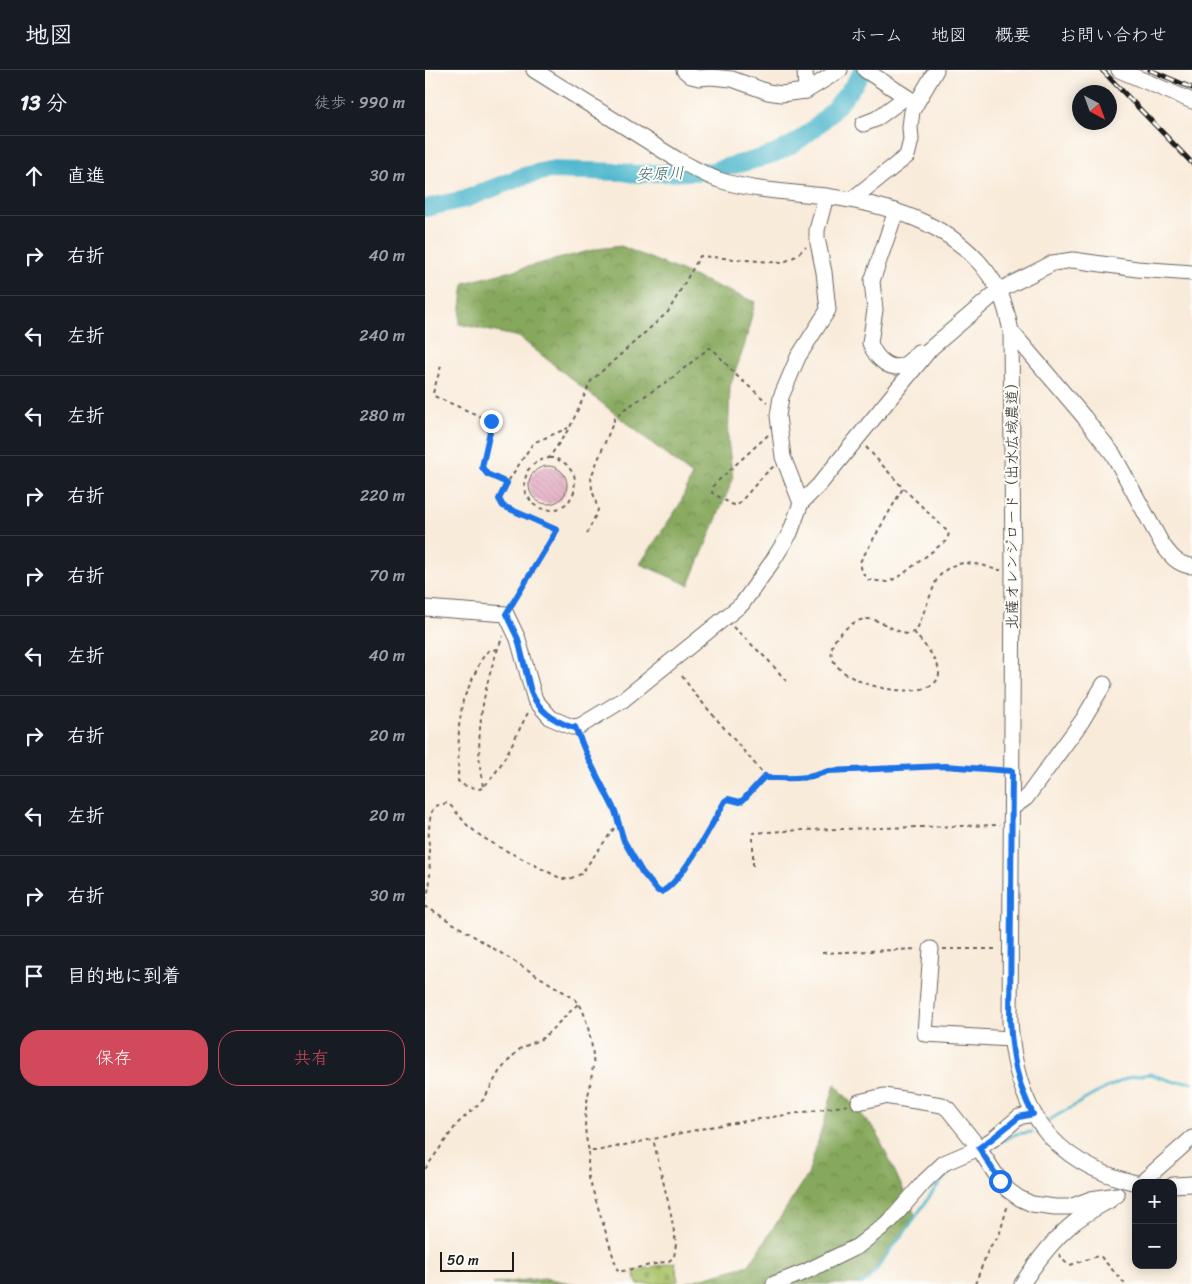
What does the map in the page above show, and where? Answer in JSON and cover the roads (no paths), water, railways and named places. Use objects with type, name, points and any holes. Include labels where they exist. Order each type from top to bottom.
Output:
[{"type":"street","name":"北薩オレンジロード（出水広域農道）","points":[[533,70],[701,173],[720,180],[755,188],[851,200],[896,211],[927,222],[964,246],[980,264],[999,291],[1006,309],[1011,331],[1013,571],[1011,1039],[1018,1080],[1033,1114],[1055,1142],[1083,1164],[1132,1183]]},
{"type":"street","points":[[684,70],[691,76],[699,78],[732,79],[746,77],[768,92],[781,94],[806,91],[840,70]]},
{"type":"street","points":[[805,70],[806,91]]},
{"type":"street","points":[[863,124],[911,100],[937,70]]},
{"type":"street","points":[[1119,70],[1192,101]]},
{"type":"street","points":[[871,74],[911,100]]},
{"type":"street","points":[[851,200],[907,156],[911,140],[911,100]]},
{"type":"street","points":[[801,503],[783,457],[778,420],[781,397],[798,357],[828,310],[824,272],[817,238],[817,230],[826,196]]},
{"type":"street","points":[[896,211],[872,281],[875,310],[870,343],[879,358],[894,367],[906,364],[920,350],[931,348]]},
{"type":"street","points":[[425,608],[509,617],[518,639],[535,700],[551,718],[571,727],[580,726],[623,700],[742,604],[790,533],[801,503],[819,485],[931,348],[999,291],[1053,264],[1073,260],[1137,269],[1192,273]]},
{"type":"street","points":[[1011,331],[1113,454],[1162,544],[1171,556],[1177,562],[1192,566]]},
{"type":"street","points":[[1012,808],[1026,798],[1081,721],[1104,684]]},
{"type":"street","points":[[931,949],[925,1034],[1011,1039]]},
{"type":"street","points":[[859,1102],[884,1096],[942,1105],[948,1109],[981,1151],[1000,1181],[1012,1192],[1032,1204],[1055,1208],[1070,1207],[1091,1199],[1117,1195]]},
{"type":"street","points":[[774,1284],[805,1272],[858,1246],[891,1220],[924,1182],[944,1164],[981,1151],[993,1138],[1019,1117],[1033,1114]]},
{"type":"street","points":[[1146,1179],[1192,1138]]},
{"type":"street","points":[[1177,1184],[1192,1184]]},
{"type":"street","points":[[1022,1284],[1035,1264],[1074,1222],[1132,1186]]},
{"type":"waterway","name":"安原川","points":[[425,208],[465,199],[524,176],[549,170],[634,174],[715,171],[763,157],[791,145],[816,127],[837,106],[864,70]]},
{"type":"waterway","points":[[1049,1120],[1100,1091],[1130,1077],[1150,1074],[1175,1082],[1192,1082]]},
{"type":"waterway","points":[[997,1144],[1016,1134],[1032,1132]]},
{"type":"waterway","points":[[860,1284],[875,1272],[936,1187],[961,1163]]},
{"type":"railway","points":[[1102,70],[1192,163]]},
{"type":"railway","points":[[1150,70],[1192,88]]}]
